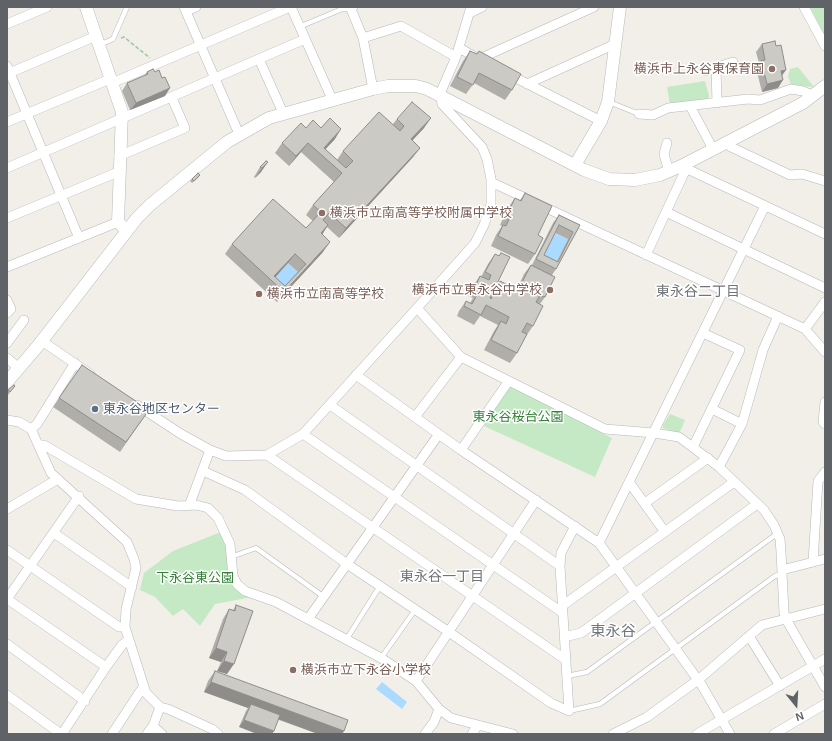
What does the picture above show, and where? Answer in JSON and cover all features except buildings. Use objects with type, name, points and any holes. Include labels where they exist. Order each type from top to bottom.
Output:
[{"type":"street","points":[[7,24],[46,7]]},
{"type":"street","points":[[86,7],[98,40],[122,119],[118,172],[118,222],[127,231]]},
{"type":"street","points":[[196,7],[185,9],[239,134]]},
{"type":"street","points":[[7,122],[158,64],[290,7],[332,100]]},
{"type":"street","points":[[131,401],[181,434],[210,450],[226,456],[267,455],[302,434],[417,308],[474,243],[484,225],[490,204],[491,182],[487,159],[482,147],[471,133],[442,104],[440,96],[457,53],[470,10],[482,7]]},
{"type":"street","points":[[480,59],[594,7]]},
{"type":"street","points":[[575,165],[601,121],[608,102],[620,7]]},
{"type":"street","points":[[804,7],[825,46]]},
{"type":"street","points":[[352,8],[363,38],[373,89]]},
{"type":"street","points":[[363,38],[401,26],[457,53],[480,59],[601,121]]},
{"type":"street","points":[[7,168],[172,98],[305,39]]},
{"type":"street","points":[[79,238],[8,71],[98,40]]},
{"type":"street","points":[[528,84],[615,44]]},
{"type":"street","points":[[259,59],[283,113]]},
{"type":"street","points":[[706,71],[733,62]]},
{"type":"street","points":[[716,67],[718,103]]},
{"type":"street","points":[[7,382],[20,369],[127,231],[150,205],[239,134],[268,118],[373,89],[388,86],[416,86],[428,89],[596,175],[622,180],[648,178],[683,168],[713,149],[814,96],[825,86]]},
{"type":"street","points":[[639,114],[653,115],[668,108],[748,99],[760,100],[791,89],[804,91],[814,96]]},
{"type":"street","points":[[119,156],[185,128],[172,98]]},
{"type":"street","points":[[690,106],[713,149]]},
{"type":"street","points":[[726,142],[731,146],[790,175],[802,174],[825,181]]},
{"type":"street","points":[[667,143],[664,154],[669,172]]},
{"type":"street","points":[[646,255],[666,212],[683,168]]},
{"type":"street","points":[[683,168],[825,234]]},
{"type":"street","points":[[7,218],[118,172]]},
{"type":"street","points":[[491,182],[723,292],[805,329],[825,352]]},
{"type":"street","points":[[599,543],[765,206]]},
{"type":"street","points":[[666,212],[825,288]]},
{"type":"street","points":[[7,267],[118,222]]},
{"type":"street","points":[[7,300],[11,309],[7,313]]},
{"type":"street","points":[[805,329],[825,302]]},
{"type":"street","points":[[417,308],[462,357],[508,382],[604,429],[654,433],[679,438],[708,458],[719,468],[757,504],[774,525],[778,533],[782,552],[786,619],[825,686]]},
{"type":"street","points":[[719,468],[742,424],[763,350],[778,316]]},
{"type":"street","points":[[7,343],[24,320]]},
{"type":"street","points":[[693,447],[740,350],[703,333]]},
{"type":"street","points":[[42,341],[99,380]]},
{"type":"street","points":[[415,417],[462,357]]},
{"type":"street","points":[[7,358],[20,369]]},
{"type":"street","points":[[31,429],[37,424],[75,363]]},
{"type":"street","points":[[356,375],[461,450],[599,543],[698,680],[730,734]]},
{"type":"street","points":[[461,450],[508,382]]},
{"type":"street","points":[[825,402],[823,422],[825,424]]},
{"type":"street","points":[[330,405],[560,566]]},
{"type":"street","points":[[712,409],[742,424]]},
{"type":"street","points":[[7,420],[19,422],[31,429],[51,473],[79,496],[127,542],[133,555],[136,568],[126,609],[125,627],[143,687],[154,703],[160,707],[168,709],[212,729],[218,734]]},
{"type":"street","points":[[302,434],[493,565],[563,609]]},
{"type":"street","points":[[308,619],[439,434]]},
{"type":"street","points":[[39,445],[44,445],[136,499],[178,506],[208,508],[218,518],[230,544],[233,576],[237,584],[245,591],[276,602],[381,658],[416,681],[439,709],[451,718],[465,723],[513,734]]},
{"type":"street","points":[[190,506],[210,450]]},
{"type":"street","points":[[267,455],[566,660]]},
{"type":"street","points":[[645,504],[708,458]]},
{"type":"street","points":[[203,471],[246,490],[347,564],[449,632],[551,703],[569,711],[560,566],[561,553],[575,526]]},
{"type":"street","points":[[813,562],[818,480],[825,472]]},
{"type":"street","points":[[7,509],[58,479]]},
{"type":"street","points":[[629,482],[666,532]]},
{"type":"street","points":[[563,609],[734,482]]},
{"type":"street","points":[[79,496],[7,599],[106,666]]},
{"type":"street","points":[[416,681],[536,500]]},
{"type":"street","points":[[564,637],[581,633],[757,504]]},
{"type":"street","points":[[54,533],[132,587]]},
{"type":"street","points":[[7,550],[119,626],[125,627]]},
{"type":"street","points":[[782,572],[825,559]]},
{"type":"street","points":[[613,734],[648,717],[698,680],[762,625],[825,609]]},
{"type":"street","points":[[750,636],[780,686]]},
{"type":"street","points":[[7,695],[61,734],[85,701],[106,666],[122,645],[128,640]]},
{"type":"street","points":[[7,644],[85,701]]},
{"type":"street","points":[[697,734],[825,659]]},
{"type":"street","points":[[112,734],[143,687]]},
{"type":"street","points":[[774,734],[825,704]]},
{"type":"street","points":[[147,734],[153,726],[160,707]]},
{"type":"street","points":[[425,734],[434,722],[439,709]]},
{"type":"street","points":[[472,734],[478,725]]},
{"type":"street","points":[[153,726],[162,734]]},
{"type":"lane","points":[[98,40],[114,39],[127,7]]},
{"type":"lane","points":[[299,27],[342,9],[352,8]]},
{"type":"lane","points":[[608,102],[639,114]]},
{"type":"lane","points":[[567,676],[587,672],[778,533]]},
{"type":"lane","points":[[231,557],[256,548],[324,597]]},
{"type":"lane","points":[[569,711],[600,704],[782,572]]},
{"type":"lane","points":[[346,640],[380,586]]},
{"type":"lane","points":[[381,658],[415,610]]},
{"type":"path","points":[[114,39],[124,37],[158,64]]},
{"type":"green space","points":[[810,7],[825,7],[825,36]]},
{"type":"green space","points":[[798,67],[814,87],[791,85],[788,76],[790,69]]},
{"type":"green space","points":[[705,81],[709,96],[707,100],[670,104],[667,87]]},
{"type":"green space","name":"東永谷桜台公園","points":[[509,386],[612,438],[595,477],[484,426]]},
{"type":"green space","points":[[670,414],[685,420],[679,434],[663,428],[663,425]]},
{"type":"green space","name":"下永谷東公園","points":[[221,532],[227,545],[230,580],[234,588],[252,597],[215,604],[200,626],[183,609],[173,616],[155,597],[140,590],[144,573],[173,551]]},
{"type":"water","points":[[554,233],[568,239],[553,269],[539,262]]},
{"type":"water","points":[[288,263],[299,273],[278,296],[267,286]]},
{"type":"water","points":[[382,682],[407,702],[402,709],[376,689]]},
{"type":"place","name":"横浜市上永谷東保育園","points":[[772,69]]},
{"type":"place","name":"横浜市立南高等学校附属中学校","points":[[322,213]]},
{"type":"place","name":"横浜市立東永谷中学校","points":[[550,290]]},
{"type":"place","name":"横浜市立南高等学校","points":[[259,294]]},
{"type":"place","name":"東永谷地区センター","points":[[95,409]]},
{"type":"place","name":"横浜市立下永谷小学校","points":[[293,670]]},
{"type":"district","name":"東永谷二丁目","points":[[698,292]]},
{"type":"district","name":"東永谷一丁目","points":[[442,577]]},
{"type":"district","name":"東永谷","points":[[613,632]]}]
